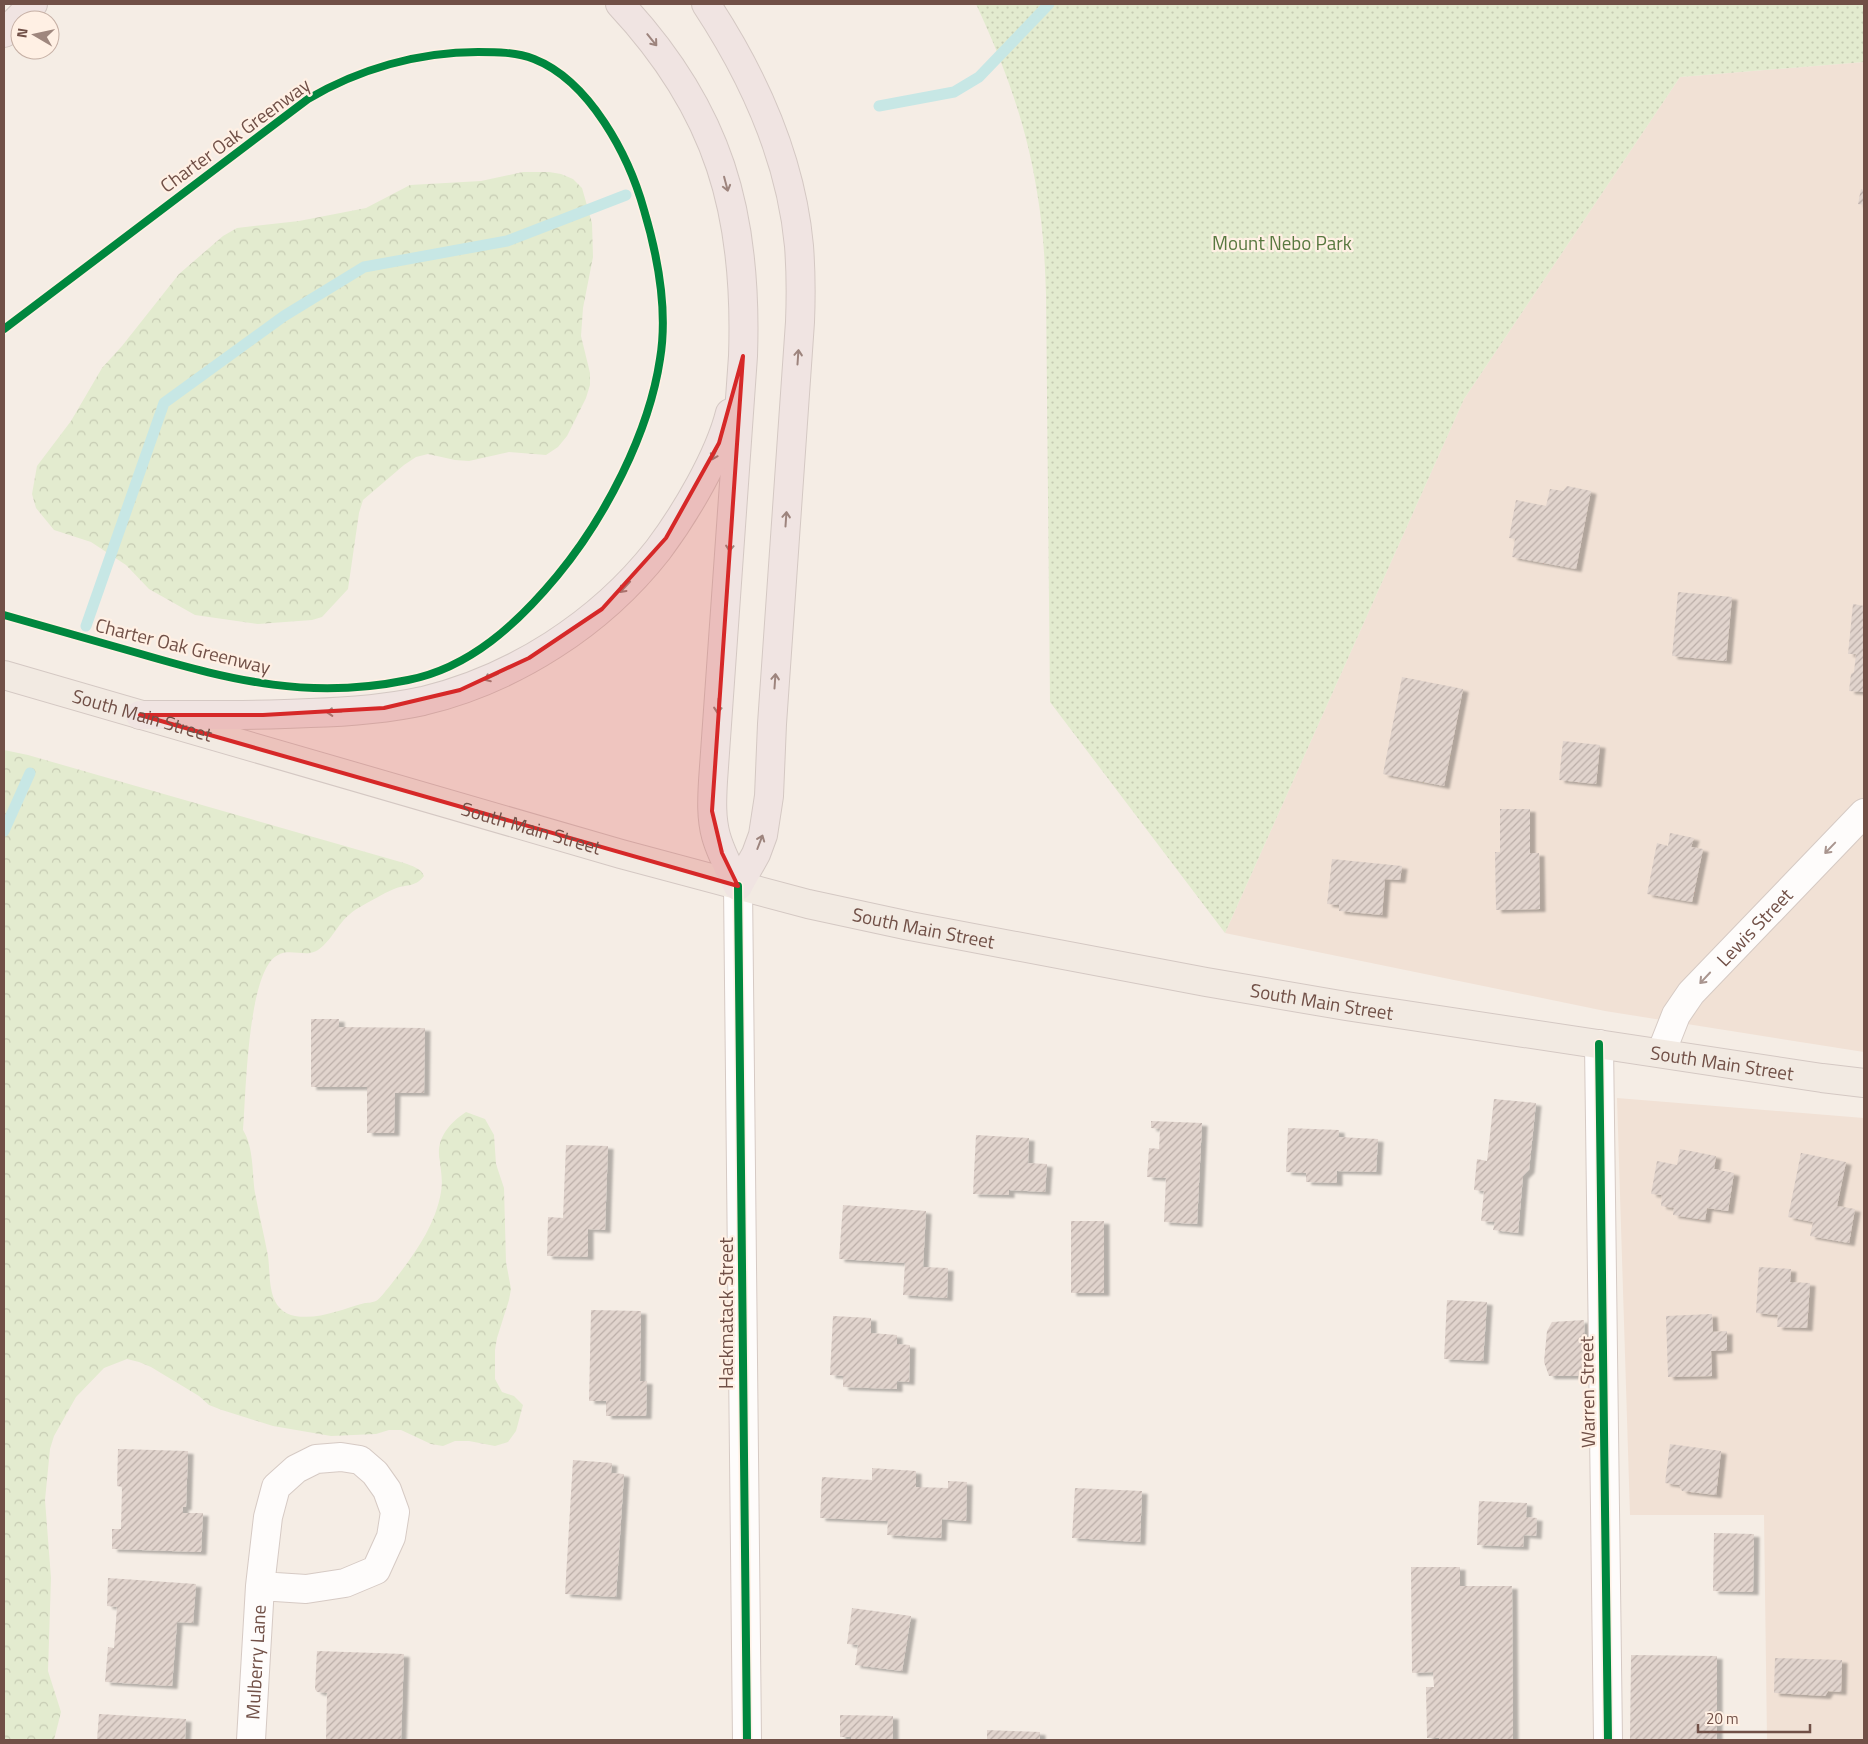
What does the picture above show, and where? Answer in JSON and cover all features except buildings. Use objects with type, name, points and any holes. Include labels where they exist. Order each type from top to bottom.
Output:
[{"type":"highway","points":[[4,33],[33,4]]},
{"type":"highway","points":[[620,4],[664,54],[698,111],[716,153],[729,196],[739,246],[744,296],[743,356],[713,771],[712,812],[722,853],[738,886]]},
{"type":"highway","points":[[706,4],[745,68],[762,103],[775,140],[794,212],[799,246],[801,287],[772,724],[769,796],[763,835],[756,854],[738,886]]},
{"type":"highway","points":[[140,715],[263,715],[341,712],[384,708],[423,701],[460,690],[529,658],[569,634],[602,609],[636,576],[666,538],[695,493],[729,420],[743,356]]},
{"type":"main road","name":"South Main Street","points":[[4,675],[621,854],[808,904],[1047,953],[1346,1006],[1864,1083]]},
{"type":"street","name":"Lewis Street","points":[[1661,1053],[1676,1015],[1690,993],[1864,813]]},
{"type":"street","name":"Hackmatack Street","points":[[738,886],[742,1440],[747,1740]]},
{"type":"street","name":"Warren Street","points":[[1599,1044],[1608,1740]]},
{"type":"street","name":"Mulberry Lane","points":[[251,1740],[260,1586],[268,1517],[276,1486],[296,1469],[316,1459],[341,1457],[360,1460],[375,1473],[387,1490],[395,1512],[391,1536],[376,1570],[345,1583],[306,1589],[260,1586]]},
{"type":"highlighted area","points":[[743,356],[712,811],[722,853],[738,886],[140,715],[263,715],[384,708],[460,690],[529,658],[602,609],[666,538],[719,443]]},
{"type":"shaded area","points":[[1864,62],[1864,1052],[1605,1011],[1225,933],[1464,399],[1680,77]]},
{"type":"shaded area","points":[[1617,1098],[1864,1118],[1864,1740],[1767,1740],[1764,1515],[1630,1515]]},
{"type":"green space","name":"Mount Nebo Park","points":[[976,4],[1864,4],[1864,62],[1680,77],[1464,399],[1225,933],[1050,702],[1046,295],[1042,231],[1033,167],[1021,119],[996,49]]},
{"type":"green space","points":[[523,172],[549,172],[573,179],[582,188],[592,223],[593,257],[583,308],[581,336],[590,373],[590,385],[586,398],[567,436],[558,447],[546,455],[509,452],[469,461],[428,454],[416,457],[404,465],[363,500],[359,513],[348,589],[322,617],[312,620],[258,624],[195,615],[149,589],[126,565],[91,542],[54,530],[36,508],[32,494],[37,466],[71,421],[102,368],[122,346],[179,274],[223,236],[237,228],[299,221],[366,208],[410,185],[481,181]]},
{"type":"green space","points":[[4,750],[28,755],[404,863],[423,873],[424,876],[421,880],[410,885],[398,887],[353,912],[318,950],[309,953],[288,952],[278,955],[268,965],[260,984],[250,1036],[243,1130],[251,1153],[255,1193],[268,1256],[270,1283],[279,1307],[286,1313],[295,1316],[304,1317],[330,1313],[378,1300],[414,1254],[433,1218],[442,1188],[439,1147],[444,1133],[466,1112],[485,1119],[494,1135],[496,1164],[504,1188],[506,1262],[511,1289],[497,1338],[495,1379],[502,1392],[514,1396],[523,1405],[516,1431],[508,1442],[495,1446],[469,1441],[455,1441],[443,1446],[431,1444],[401,1430],[389,1430],[376,1434],[331,1436],[273,1426],[209,1405],[199,1396],[151,1367],[139,1362],[127,1359],[104,1368],[76,1397],[54,1436],[50,1449],[45,1500],[51,1578],[48,1671],[61,1712],[54,1740],[4,1740]]},
{"type":"waterway","points":[[879,106],[954,92],[979,77],[1049,4]]},
{"type":"waterway","points":[[86,626],[164,403],[284,316],[364,267],[507,241],[626,195]]},
{"type":"waterway","points":[[4,831],[30,773]]},
{"type":"cycle path","name":"Charter Oak Greenway","points":[[4,329],[308,99],[348,79],[390,64],[433,55],[478,52],[520,55],[534,59],[554,70],[573,84],[604,122],[628,167],[644,210],[654,246],[663,322],[660,359],[646,416],[622,473],[592,528],[557,576],[526,610],[491,641],[452,665],[431,674],[372,686],[305,688],[273,685],[175,664],[4,615]]},
{"type":"cycle path","points":[[738,886],[747,1740]]},
{"type":"cycle path","points":[[1599,1044],[1608,1740]]}]
